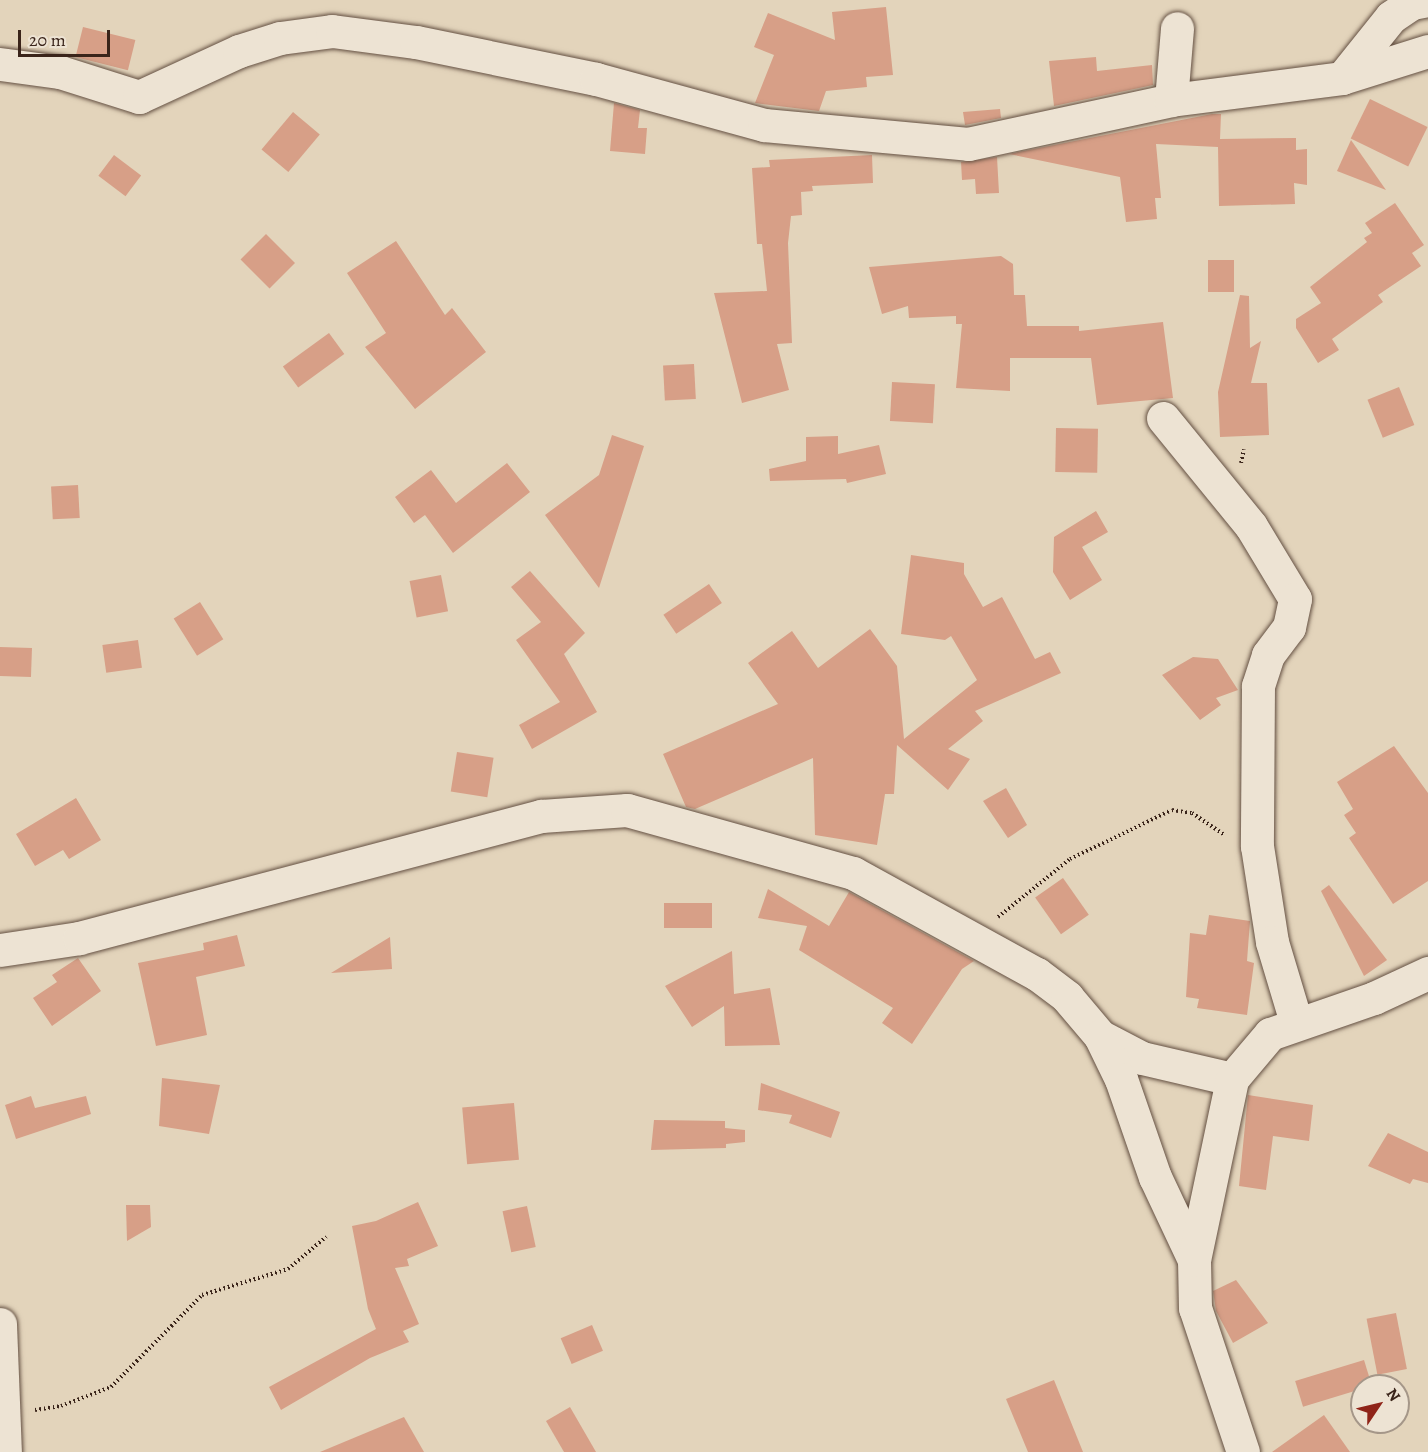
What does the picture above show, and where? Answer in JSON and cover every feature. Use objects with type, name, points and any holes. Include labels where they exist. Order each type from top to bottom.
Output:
[{"type":"street","points":[[1342,78],[1391,17],[1412,3],[1428,0]]},
{"type":"street","points":[[1171,100],[1177,28]]},
{"type":"street","points":[[0,64],[60,72],[139,97],[239,51],[280,38],[332,31],[416,42],[552,69],[764,125],[968,144],[1171,100],[1342,78],[1428,51]]},
{"type":"street","points":[[1163,418],[1251,526],[1295,599],[1289,627],[1268,655],[1258,686],[1257,846],[1272,942],[1296,1022]]},
{"type":"street","points":[[0,950],[80,938],[541,816],[627,810],[853,873],[975,938],[1067,997],[1100,1035],[1121,1079],[1155,1177],[1194,1260]]},
{"type":"street","points":[[1243,1452],[1195,1308],[1194,1260],[1232,1079],[1270,1034],[1296,1022],[1374,998],[1428,973]]},
{"type":"street","points":[[1100,1035],[1152,1061],[1232,1079]]},
{"type":"street","points":[[0,1324],[5,1452]]},
{"type":"path","points":[[975,938],[1070,859],[1172,810],[1192,813],[1228,836],[1257,846]]},
{"type":"path","points":[[2,1414],[61,1406],[111,1388],[202,1295],[288,1269],[326,1237]]},
{"type":"building","points":[[886,7],[893,75],[866,77],[867,87],[826,91],[819,111],[755,103],[774,55],[754,47],[768,13],[835,40],[832,12]]},
{"type":"building","points":[[83,27],[135,40],[128,70],[76,57]]},
{"type":"building","points":[[1096,57],[1097,71],[1152,65],[1153,85],[1054,106],[1049,61]]},
{"type":"building","points":[[1370,99],[1428,127],[1408,167],[1351,139]]},
{"type":"building","points":[[614,103],[640,110],[638,128],[647,128],[645,154],[610,151]]},
{"type":"building","points":[[1000,109],[1001,118],[965,125],[963,112]]},
{"type":"building","points":[[293,112],[320,134],[288,172],[262,150]]},
{"type":"building","points":[[1221,114],[1220,139],[1296,138],[1296,150],[1307,149],[1307,185],[1294,183],[1295,204],[1219,206],[1218,147],[1156,144],[1161,198],[1155,198],[1157,219],[1126,222],[1120,177],[1009,154]]},
{"type":"building","points":[[1351,140],[1386,190],[1337,171]]},
{"type":"building","points":[[114,155],[141,175],[126,196],[98,176]]},
{"type":"building","points":[[872,155],[873,183],[812,186],[813,191],[801,192],[802,215],[791,216],[788,243],[792,343],[777,344],[789,390],[742,403],[714,293],[767,291],[762,244],[757,244],[752,168],[770,167],[769,160]]},
{"type":"building","points":[[997,157],[999,193],[976,194],[975,179],[962,180],[961,162]]},
{"type":"building","points":[[1395,203],[1424,245],[1412,253],[1421,266],[1378,295],[1383,302],[1332,339],[1339,350],[1318,363],[1296,328],[1296,319],[1321,303],[1310,287],[1367,242],[1364,238],[1372,233],[1365,223]]},
{"type":"building","points":[[266,234],[295,263],[270,288],[241,259]]},
{"type":"building","points":[[396,241],[445,315],[452,308],[486,352],[415,409],[365,347],[386,333],[347,273]]},
{"type":"building","points":[[1001,256],[1013,264],[1014,295],[1025,295],[1027,326],[1079,326],[1079,331],[1163,322],[1173,398],[1097,405],[1091,358],[1010,358],[1010,391],[956,388],[962,324],[956,324],[956,316],[909,318],[908,306],[882,314],[869,267]]},
{"type":"building","points":[[1208,260],[1234,260],[1234,292],[1208,292]]},
{"type":"building","points":[[1240,295],[1249,296],[1250,348],[1261,341],[1251,383],[1267,383],[1269,435],[1220,437],[1218,392]]},
{"type":"building","points":[[329,333],[344,354],[298,388],[283,367]]},
{"type":"building","points":[[694,364],[696,399],[665,401],[663,366]]},
{"type":"building","points":[[892,382],[935,384],[933,423],[890,421]]},
{"type":"building","points":[[1399,387],[1414,425],[1383,438],[1367,400]]},
{"type":"building","points":[[1056,428],[1098,429],[1097,473],[1055,472]]},
{"type":"building","points":[[612,435],[644,446],[599,588],[545,515],[599,475]]},
{"type":"building","points":[[838,436],[838,454],[879,445],[886,474],[847,483],[846,479],[770,481],[769,469],[806,461],[806,437]]},
{"type":"building","points":[[507,463],[530,492],[453,553],[425,515],[414,523],[395,497],[431,470],[456,503]]},
{"type":"building","points":[[78,485],[80,518],[53,519],[51,486]]},
{"type":"building","points":[[1096,511],[1108,532],[1082,547],[1102,580],[1070,600],[1053,572],[1054,537]]},
{"type":"building","points":[[911,555],[964,563],[964,574],[983,607],[1002,597],[1035,659],[1050,652],[1061,673],[975,711],[983,721],[948,749],[970,759],[948,790],[897,745],[894,794],[885,794],[877,845],[815,835],[813,758],[695,809],[686,807],[663,754],[778,704],[748,663],[792,631],[818,668],[870,629],[897,666],[904,739],[977,680],[951,636],[945,640],[901,634]]},
{"type":"building","points":[[530,571],[585,633],[564,654],[597,712],[532,749],[519,725],[560,702],[516,640],[541,622],[511,587]]},
{"type":"building","points":[[441,575],[448,611],[417,617],[410,581]]},
{"type":"building","points":[[709,584],[722,603],[676,634],[663,615]]},
{"type":"building","points":[[200,602],[223,639],[197,656],[174,618]]},
{"type":"building","points":[[138,640],[142,668],[106,673],[102,645]]},
{"type":"building","points":[[0,647],[32,648],[31,677],[0,676]]},
{"type":"building","points":[[1193,657],[1218,659],[1238,690],[1216,698],[1221,705],[1200,720],[1162,675]]},
{"type":"building","points":[[1394,746],[1428,793],[1428,881],[1393,904],[1349,838],[1356,833],[1344,815],[1353,809],[1337,782]]},
{"type":"building","points":[[457,752],[494,758],[487,797],[451,792]]},
{"type":"building","points":[[1006,788],[1027,825],[1008,838],[983,801]]},
{"type":"building","points":[[76,798],[101,840],[69,859],[63,850],[35,866],[16,834]]},
{"type":"building","points":[[1063,878],[1089,915],[1061,934],[1035,898]]},
{"type":"building","points":[[1329,885],[1387,960],[1364,976],[1321,891]]},
{"type":"building","points":[[768,889],[829,926],[849,892],[974,961],[962,969],[912,1044],[882,1023],[893,1008],[799,950],[807,926],[758,918]]},
{"type":"building","points":[[664,903],[712,903],[712,928],[664,928]]},
{"type":"building","points":[[1209,915],[1250,921],[1247,961],[1254,963],[1247,1015],[1197,1008],[1199,999],[1186,997],[1190,933],[1206,935]]},
{"type":"building","points":[[237,935],[245,966],[196,977],[207,1035],[156,1046],[138,963],[204,950],[203,943]]},
{"type":"building","points":[[390,937],[392,969],[331,973]]},
{"type":"building","points":[[732,951],[734,994],[770,988],[780,1045],[725,1046],[724,1006],[692,1027],[665,986]]},
{"type":"building","points":[[78,958],[101,991],[52,1026],[33,998],[57,982],[52,975]]},
{"type":"building","points":[[162,1078],[220,1085],[209,1134],[159,1126]]},
{"type":"building","points":[[761,1083],[840,1112],[831,1138],[789,1123],[792,1115],[758,1110]]},
{"type":"building","points":[[1248,1095],[1313,1105],[1309,1141],[1273,1136],[1266,1190],[1239,1186]]},
{"type":"building","points":[[31,1096],[35,1108],[86,1096],[91,1114],[16,1139],[5,1105]]},
{"type":"building","points":[[514,1103],[519,1160],[467,1164],[462,1108]]},
{"type":"building","points":[[654,1120],[725,1121],[725,1128],[745,1130],[745,1142],[726,1144],[726,1148],[651,1150]]},
{"type":"building","points":[[1388,1133],[1428,1152],[1428,1183],[1413,1179],[1410,1184],[1368,1166]]},
{"type":"building","points":[[418,1202],[438,1246],[407,1259],[409,1266],[395,1268],[419,1324],[403,1331],[409,1342],[370,1358],[281,1410],[269,1387],[376,1329],[368,1309],[352,1226],[376,1221]]},
{"type":"building","points":[[126,1205],[150,1205],[151,1227],[127,1241]]},
{"type":"building","points":[[527,1206],[536,1247],[511,1252],[503,1211]]},
{"type":"building","points":[[1236,1280],[1268,1323],[1233,1343],[1216,1311],[1213,1291]]},
{"type":"building","points":[[1396,1313],[1407,1369],[1377,1374],[1367,1319]]},
{"type":"building","points":[[592,1325],[603,1351],[572,1364],[561,1338]]},
{"type":"building","points":[[1364,1360],[1368,1374],[1350,1374],[1350,1393],[1303,1407],[1295,1381]]},
{"type":"building","points":[[1054,1380],[1083,1452],[1028,1452],[1006,1399]]},
{"type":"building","points":[[570,1407],[596,1452],[564,1452],[546,1421]]},
{"type":"building","points":[[1324,1415],[1350,1452],[1272,1452]]},
{"type":"building","points":[[404,1417],[424,1452],[320,1452]]}]
